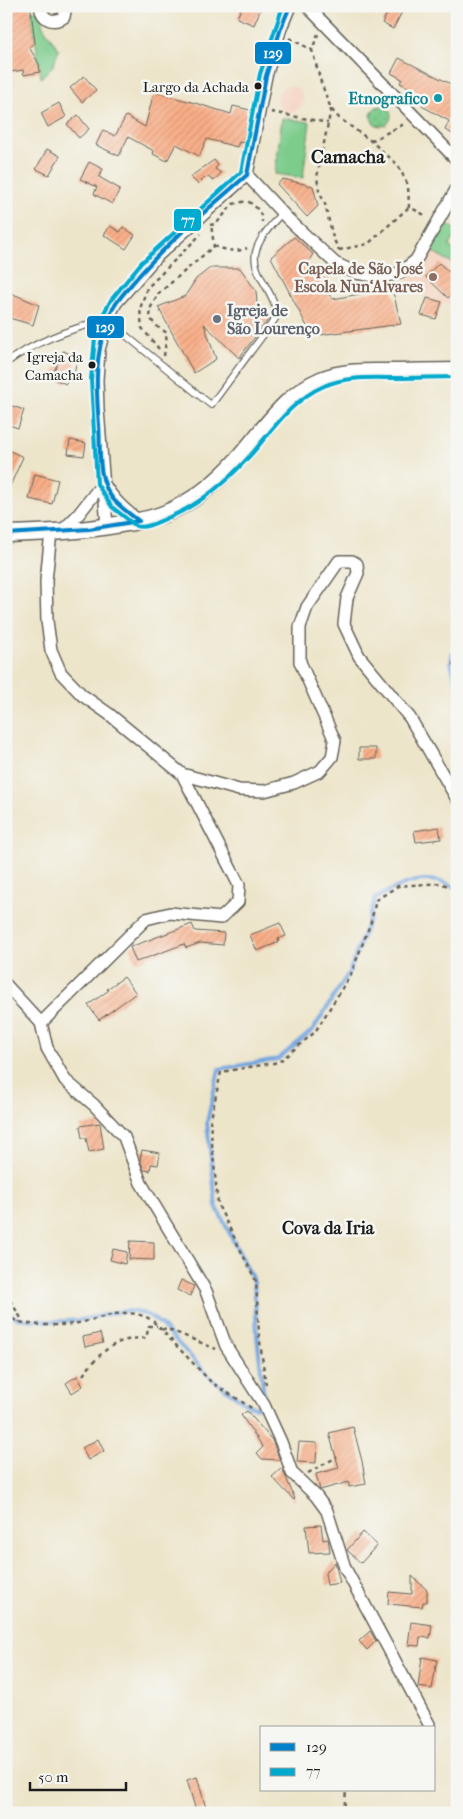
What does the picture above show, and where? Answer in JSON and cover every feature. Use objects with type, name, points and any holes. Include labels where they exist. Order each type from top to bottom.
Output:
[{"type":"main road","points":[[6,534],[57,532],[107,527],[165,514],[194,498],[215,482],[238,460],[288,401],[311,384],[345,372],[457,371]]},
{"type":"street","points":[[40,6],[45,18],[51,21],[58,20],[64,16],[67,10],[66,6]]},
{"type":"street","points":[[107,527],[97,380],[99,350],[107,320],[116,303],[146,267],[247,175],[266,76],[279,32],[290,6]]},
{"type":"street","points":[[308,6],[457,160]]},
{"type":"street","points":[[247,175],[332,260],[356,273],[381,278],[400,273],[416,260],[457,188]]},
{"type":"street","points":[[103,483],[114,500],[139,521]]},
{"type":"street","points":[[41,1023],[146,919],[170,913],[221,918],[238,902],[239,885],[182,774],[82,694],[62,673],[51,650],[47,621],[46,582],[57,532],[78,515],[103,483]]},
{"type":"street","points":[[182,774],[239,790],[264,790],[294,783],[320,771],[332,757],[335,741],[300,662],[300,628],[308,607],[334,568],[339,561],[348,560],[357,564],[358,573],[347,598],[344,624],[359,656],[410,718],[457,799]]},
{"type":"street","points":[[6,985],[41,1023],[47,1048],[65,1080],[94,1105],[124,1138],[140,1183],[206,1290],[226,1346],[264,1405],[281,1442],[292,1473],[316,1496],[327,1511],[345,1568],[429,1724]]},
{"type":"lane","points":[[6,362],[34,345],[85,325],[107,320],[211,405],[275,319],[276,309],[257,271],[255,251],[282,212]]},
{"type":"path","points":[[326,25],[317,36],[312,50],[331,109],[398,165],[408,184],[409,207]]},
{"type":"path","points":[[279,32],[312,50]]},
{"type":"path","points":[[331,109],[317,177],[319,191],[325,204],[333,238],[339,250]]},
{"type":"path","points":[[269,112],[328,123]]},
{"type":"path","points":[[371,141],[416,118]]},
{"type":"path","points":[[214,246],[158,294],[151,307],[150,318],[156,326],[167,333],[164,356],[142,328],[140,309],[147,288],[211,224],[216,224],[233,204],[247,202],[254,206],[261,213],[263,221],[261,226]]},
{"type":"path","points":[[332,260],[339,250],[368,244],[409,207]]},
{"type":"path","points":[[409,207],[438,222]]},
{"type":"path","points":[[207,210],[214,246]]},
{"type":"path","points":[[214,246],[225,250],[240,251],[247,248],[251,243]]},
{"type":"path","points":[[457,655],[453,664],[457,676]]},
{"type":"path","points":[[164,1330],[211,1382],[248,1407],[254,1409],[264,1405],[268,1396],[259,1335],[256,1281],[218,1205],[210,1123],[221,1072],[279,1062],[315,1032],[351,974],[371,922],[376,900],[398,886],[441,883],[457,890]]},
{"type":"path","points":[[6,1294],[21,1318],[19,1322]]},
{"type":"path","points":[[6,1315],[19,1322],[46,1324],[77,1323],[118,1313],[133,1312],[152,1320],[164,1330],[212,1349],[226,1346]]},
{"type":"path","points":[[83,1375],[101,1352],[112,1344],[133,1338],[146,1338],[150,1326],[158,1326]]},
{"type":"path","points":[[297,1479],[337,1457]]},
{"type":"path","points":[[344,1813],[346,1792]]},
{"type":"shaded area","points":[[290,86],[299,90],[303,99],[299,108],[290,112],[281,108],[277,99],[281,90]]},
{"type":"shaded area","name":"Capela de São José Escola Nun‘Alvares","points":[[428,249],[457,265],[457,306],[402,289]]},
{"type":"green space","points":[[31,10],[40,13],[43,26],[59,50],[53,66],[41,78]]},
{"type":"green space","points":[[381,106],[388,109],[391,116],[388,123],[381,126],[374,123],[371,116],[374,109]]},
{"type":"green space","points":[[282,118],[310,122],[303,178],[275,174]]},
{"type":"green space","points":[[445,223],[457,230],[457,235],[449,246],[457,252],[457,266],[428,249]]},
{"type":"building","points":[[6,6],[28,6],[31,10],[35,43],[29,47],[39,64],[40,72],[24,75],[23,70],[11,72],[6,42]]},
{"type":"building","points":[[242,6],[262,6],[254,25],[237,18]]},
{"type":"building","points":[[391,6],[405,6],[393,29],[382,23]]},
{"type":"building","name":"Etnografico","points":[[399,58],[457,87],[457,136],[445,130],[449,121],[422,106],[425,100],[414,95],[416,91],[400,83],[402,79],[391,73]]},
{"type":"building","points":[[84,76],[96,90],[82,102],[70,88]]},
{"type":"building","points":[[154,92],[231,114],[233,106],[250,110],[243,143],[239,142],[237,147],[207,139],[199,156],[176,144],[167,161],[153,154],[154,151],[128,137],[119,156],[96,145],[103,130],[115,136],[126,116],[145,127]]},
{"type":"building","points":[[59,103],[66,117],[48,127],[41,113]]},
{"type":"building","points":[[78,115],[89,129],[79,138],[67,124]]},
{"type":"building","points":[[47,149],[60,156],[49,175],[36,169]]},
{"type":"building","points":[[214,160],[218,165],[215,169],[221,173],[214,181],[206,176],[198,184],[190,177]]},
{"type":"building","points":[[89,162],[103,169],[99,177],[120,189],[112,204],[94,194],[97,187],[80,179]]},
{"type":"building","points":[[283,179],[313,186],[318,206],[307,217],[277,184]]},
{"type":"building","points":[[110,226],[120,232],[123,227],[135,235],[126,249],[104,235]]},
{"type":"building","points":[[294,237],[313,254],[307,264],[328,276],[324,289],[333,299],[392,288],[401,324],[312,336],[271,257]]},
{"type":"building","points":[[439,263],[457,279],[457,300],[451,295],[448,298],[426,277]]},
{"type":"building","name":"Igreja de São Lourenço","points":[[210,268],[240,268],[256,291],[257,304],[270,317],[239,358],[204,324],[216,359],[194,373],[158,307],[185,296],[196,279]]},
{"type":"building","points":[[6,291],[39,305],[33,325],[6,317]]},
{"type":"building","points":[[427,298],[442,302],[436,319],[421,315]]},
{"type":"building","points":[[63,351],[73,355],[71,359],[76,362],[74,377],[70,375],[66,384],[51,378]]},
{"type":"building","points":[[6,404],[24,410],[18,428],[6,424]]},
{"type":"building","points":[[70,440],[86,443],[84,456],[68,454]]},
{"type":"building","points":[[6,449],[23,457],[6,495]]},
{"type":"building","points":[[35,474],[58,480],[52,504],[29,499]]},
{"type":"building","points":[[359,748],[376,748],[376,759],[359,759]]},
{"type":"building","points":[[439,827],[441,839],[416,842],[414,831]]},
{"type":"building","points":[[280,923],[286,936],[278,939],[279,942],[257,951],[250,935]]},
{"type":"building","points":[[192,924],[195,931],[224,933],[223,945],[200,943],[186,948],[184,944],[136,962],[130,947]]},
{"type":"building","points":[[124,977],[136,993],[99,1020],[88,1005]]},
{"type":"building","points":[[100,1123],[104,1149],[89,1152],[86,1138],[82,1138],[80,1126]]},
{"type":"building","points":[[142,1150],[160,1153],[158,1165],[151,1164],[150,1171],[144,1170],[140,1160]]},
{"type":"building","points":[[130,1241],[154,1242],[154,1260],[129,1259]]},
{"type":"building","points":[[113,1249],[127,1252],[125,1264],[110,1260]]},
{"type":"building","points":[[181,1280],[194,1286],[190,1296],[177,1290]]},
{"type":"building","points":[[100,1333],[103,1343],[85,1347],[83,1337]]},
{"type":"building","points":[[77,1376],[83,1386],[72,1393],[66,1383]]},
{"type":"building","points":[[247,1411],[272,1440],[280,1460],[262,1459],[257,1453],[263,1447],[241,1415]]},
{"type":"building","points":[[353,1427],[366,1484],[349,1487],[349,1482],[320,1490],[316,1474],[339,1468],[329,1433]]},
{"type":"building","points":[[98,1439],[104,1451],[88,1460],[82,1448]]},
{"type":"building","points":[[299,1442],[317,1443],[316,1463],[297,1462]]},
{"type":"building","points":[[282,1468],[295,1499],[294,1500],[272,1477]]},
{"type":"building","points":[[321,1525],[323,1540],[328,1539],[330,1552],[309,1553],[306,1526]]},
{"type":"building","points":[[363,1532],[377,1545],[361,1563],[347,1550]]},
{"type":"building","points":[[335,1562],[340,1583],[327,1585],[325,1573]]},
{"type":"building","points":[[412,1576],[427,1590],[427,1602],[423,1602],[422,1607],[388,1604],[389,1592],[412,1594]]},
{"type":"building","points":[[411,1622],[432,1625],[430,1638],[420,1637],[419,1646],[408,1645]]},
{"type":"building","points":[[370,1631],[376,1641],[367,1650],[359,1641]]},
{"type":"building","points":[[422,1657],[437,1660],[432,1689],[418,1687]]},
{"type":"building","points":[[197,1777],[206,1808],[196,1811],[187,1780]]},
{"type":"waterway","points":[[457,652],[452,655],[451,662],[457,685]]},
{"type":"waterway","points":[[264,1397],[257,1336],[254,1282],[216,1206],[207,1122],[219,1069],[278,1059],[313,1030],[349,972],[375,899],[395,888],[415,881],[435,881],[457,888]]},
{"type":"waterway","points":[[6,1312],[19,1319]]},
{"type":"waterway","points":[[23,1319],[71,1321],[120,1312],[140,1312],[160,1324],[213,1380],[248,1405],[259,1406]]},
{"type":"transit line","name":"77","points":[[283,6],[260,74],[241,172],[141,263],[111,300],[101,318],[95,338],[91,380],[97,484],[112,507],[136,526],[150,525],[178,513],[203,499],[225,481],[294,406],[313,391],[332,383],[359,378],[457,377]]},
{"type":"transit line","name":"129","points":[[247,175],[266,76],[290,6]]},
{"type":"transit line","name":"129","points":[[139,521],[113,499],[104,482],[102,473],[97,372],[103,333],[116,303],[149,265],[190,225],[247,175]]},
{"type":"transit line","name":"129","points":[[6,534],[89,529],[139,521]]},
{"type":"place","name":"Largo da Achada","points":[[258,86]]},
{"type":"place","name":"Etnografico","points":[[438,98]]},
{"type":"place","name":"Capela de São José Escola Nun‘Alvares","points":[[433,277]]},
{"type":"place","name":"Igreja de São Lourenço","points":[[217,319]]},
{"type":"place","name":"Igreja da Camacha","points":[[92,365]]},
{"type":"district","name":"Camacha","points":[[348,156]]},
{"type":"district","name":"Cova da Iria","points":[[328,1228]]}]
